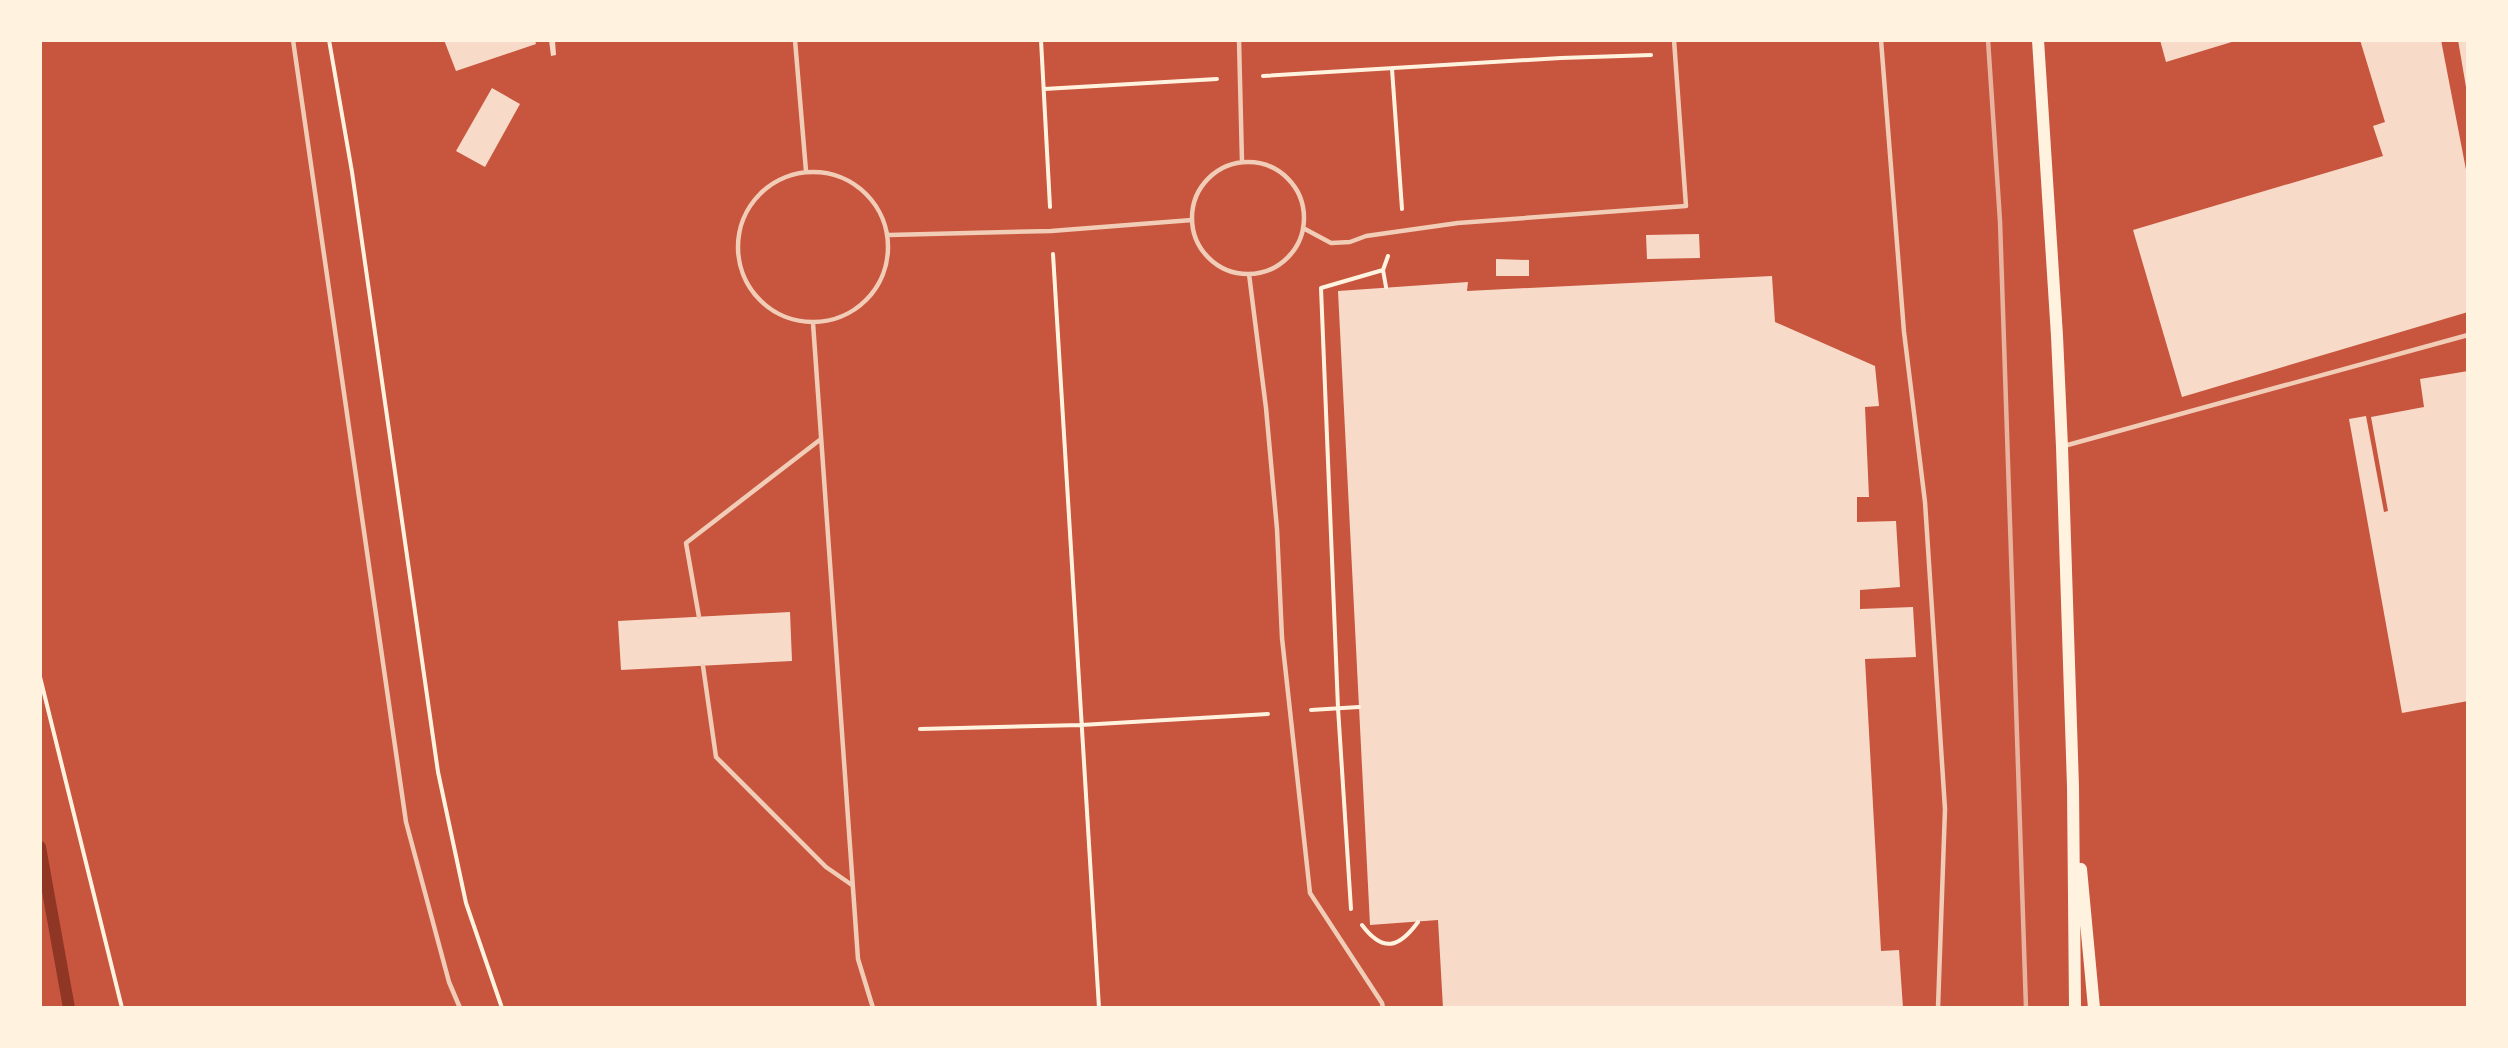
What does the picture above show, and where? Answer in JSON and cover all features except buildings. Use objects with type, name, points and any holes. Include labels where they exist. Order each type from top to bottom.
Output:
[{"type":"main road","points":[[2038,40],[2062,447],[2073,787],[2075,1008]]},
{"type":"main road","points":[[2073,787],[2094,1008]]},
{"type":"lane","points":[[293,40],[406,822],[449,982],[460,1008]]},
{"type":"lane","points":[[795,40],[806,171]]},
{"type":"lane","points":[[1239,40],[1242,162]]},
{"type":"lane","points":[[1303,228],[1331,243],[1458,223],[1686,206],[1674,40]]},
{"type":"lane","points":[[1881,40],[1904,332],[1925,502],[1945,809],[1938,1008]]},
{"type":"lane","points":[[1242,162],[1266,165],[1287,177],[1295,187],[1304,211],[1303,228],[1298,245],[1285,261],[1272,270],[1249,274],[1224,269],[1205,254],[1194,233],[1192,220],[1195,201],[1201,187],[1219,170],[1242,162]]},
{"type":"lane","points":[[806,171],[831,173],[853,183],[872,199],[884,220],[889,236],[886,268],[876,290],[858,308],[837,319],[813,323],[788,318],[765,305],[749,286],[740,262],[738,237],[746,212],[761,192],[782,178],[806,171]]},
{"type":"lane","points":[[889,236],[1051,231],[1192,220]]},
{"type":"lane","points":[[1249,274],[1278,529],[1282,638],[1310,893],[1382,1003],[1383,1008]]},
{"type":"lane","points":[[813,323],[858,959],[873,1008]]},
{"type":"lane","points":[[2062,447],[2468,335]]},
{"type":"lane","points":[[699,617],[686,543],[821,439]]},
{"type":"lane","points":[[703,666],[716,757],[826,867],[853,885]]},
{"type":"path","points":[[329,40],[354,184],[438,772],[465,903],[502,1008]]},
{"type":"path","points":[[1041,40],[1099,1008]]},
{"type":"path","points":[[1044,89],[1561,57],[1675,54]]},
{"type":"path","points":[[1386,288],[1383,270],[1403,205],[1392,69]]},
{"type":"path","points":[[1354,914],[1350,907],[1338,708],[1321,288],[1383,270]]},
{"type":"path","points":[[40,676],[122,1008]]},
{"type":"path","points":[[920,729],[1081,725],[1359,707]]},
{"type":"path","points":[[1359,921],[1373,938],[1384,944],[1398,943],[1418,922]]},
{"type":"waterway","points":[[40,847],[69,1008]]},
{"type":"railway","points":[[1988,40],[2000,221],[2026,1008]]}]
